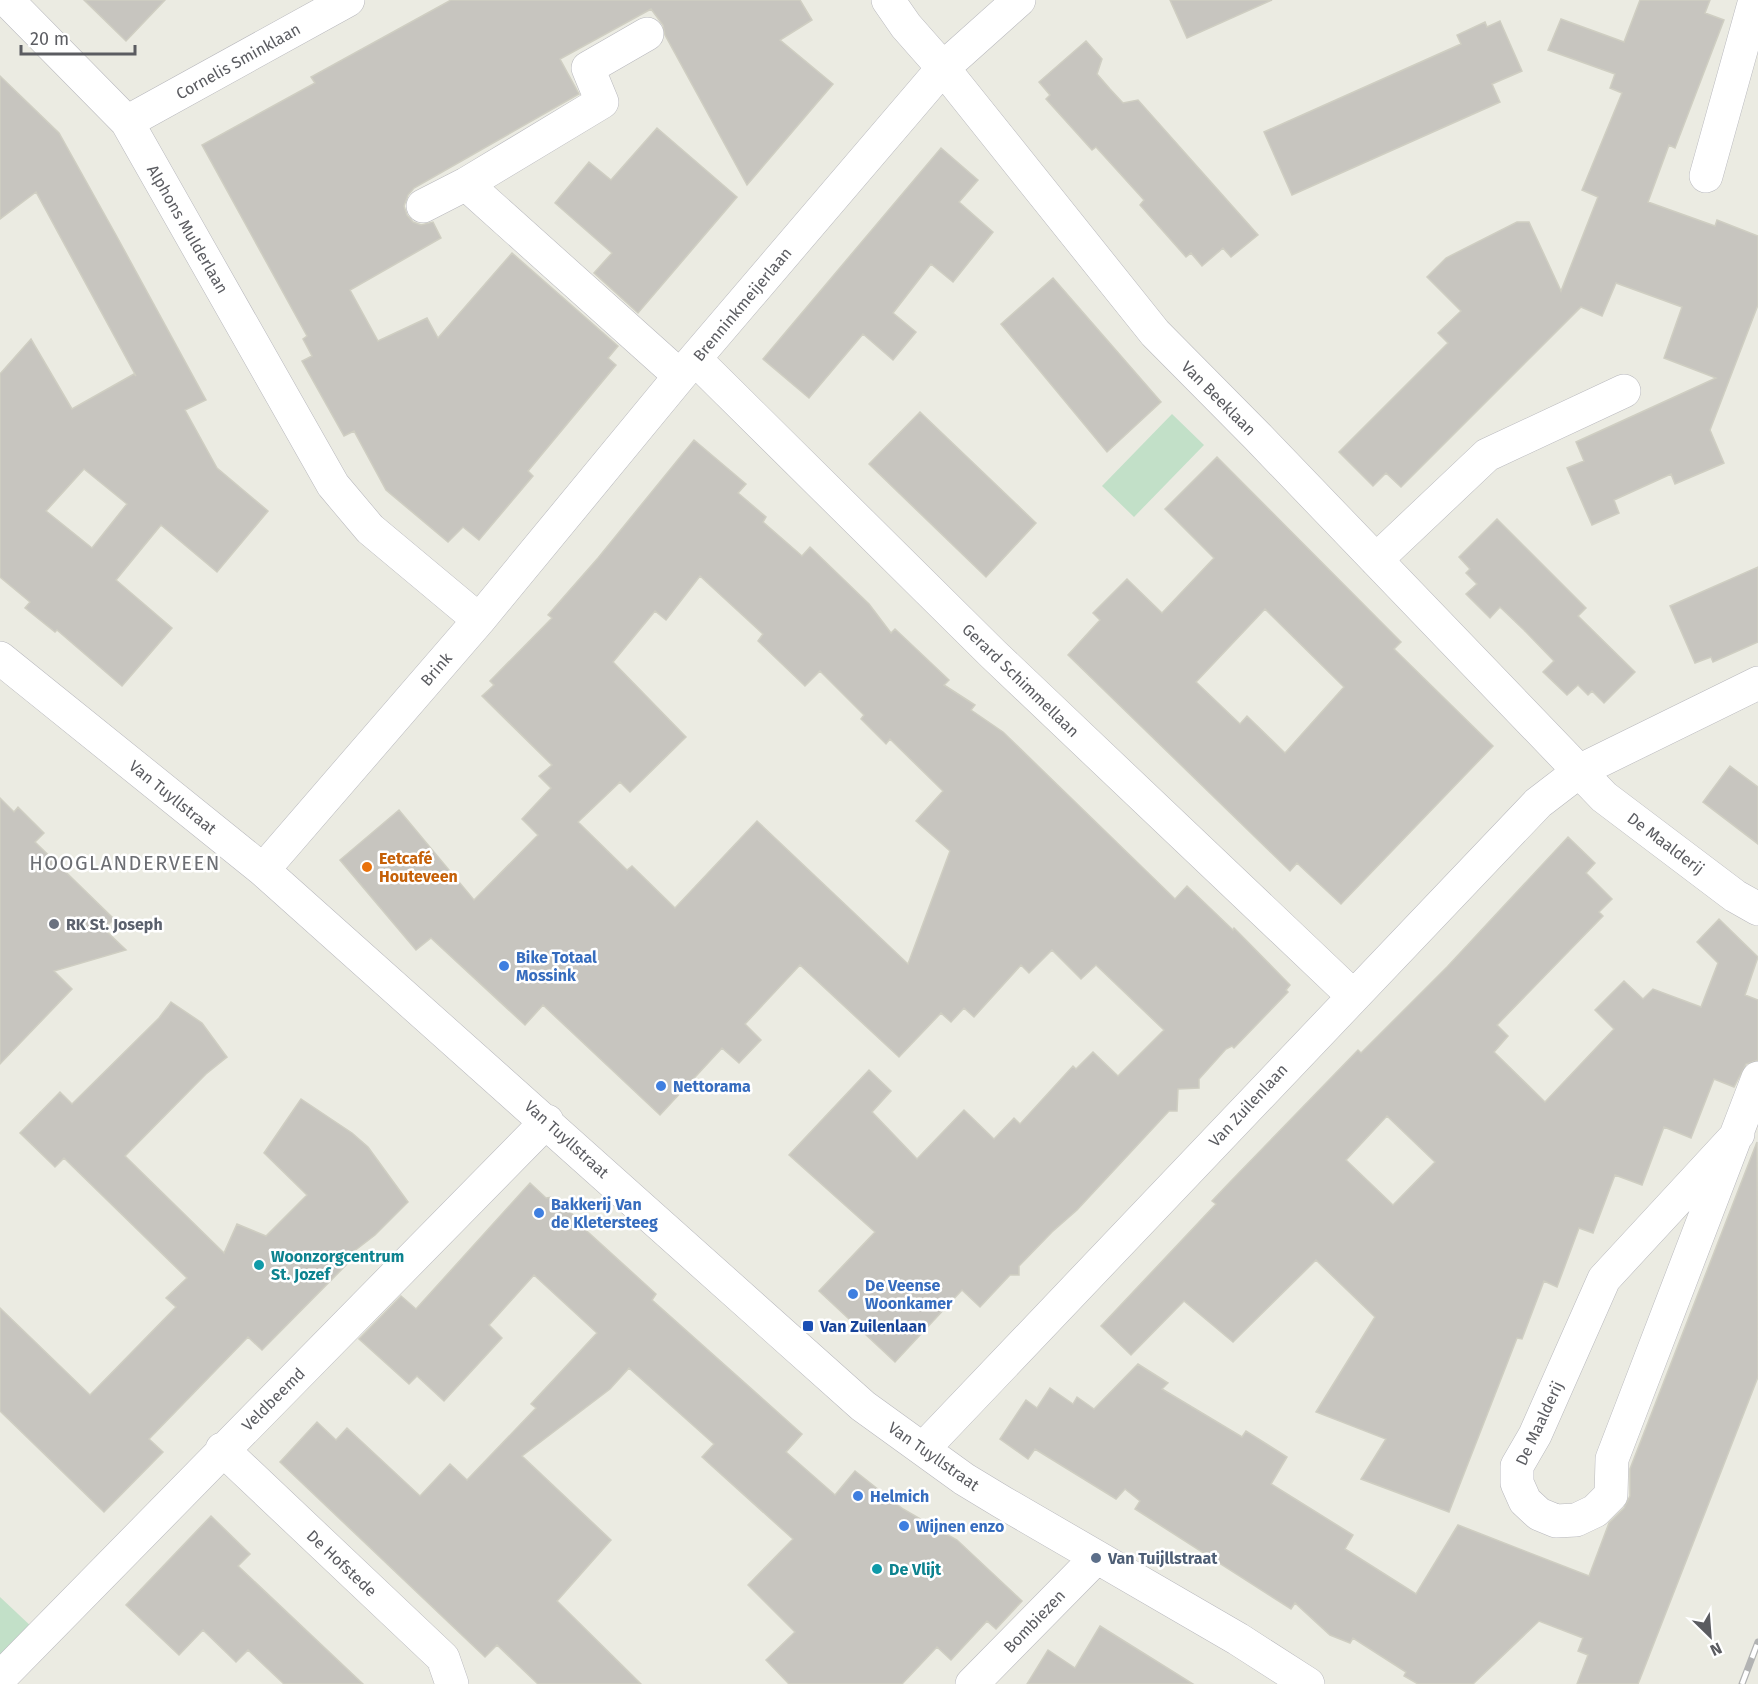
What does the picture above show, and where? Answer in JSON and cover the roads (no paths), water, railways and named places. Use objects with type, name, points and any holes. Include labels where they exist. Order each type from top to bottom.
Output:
[{"type":"street","name":"Alphons Mulderlaan","points":[[7,0],[127,122],[333,485],[370,529],[479,620]]},
{"type":"street","name":"Cornelis Sminklaan","points":[[127,122],[348,0]]},
{"type":"street","name":"Van Beeklaan","points":[[888,0],[906,26],[943,68],[1155,333],[1581,770]]},
{"type":"street","name":"Brenninkmeijerlaan","points":[[479,620],[688,368],[943,68],[1019,0]]},
{"type":"street","points":[[1706,176],[1755,0]]},
{"type":"street","points":[[423,206],[466,184],[602,102],[588,68],[647,34]]},
{"type":"street","name":"Gerard Schimmellaan","points":[[466,184],[688,368],[1352,995]]},
{"type":"street","points":[[1376,560],[1487,455],[1624,391]]},
{"type":"street","name":"Brink","points":[[263,870],[479,620]]},
{"type":"street","name":"Van Tuyllstraat","points":[[0,658],[263,870],[547,1121],[831,1379],[923,1449],[1002,1503],[1238,1639],[1308,1684]]},
{"type":"street","name":"Van Zuilenlaan","points":[[923,1449],[1352,995],[1538,803],[1581,770],[1758,683]]},
{"type":"street","name":"De Maalderij","points":[[1581,770],[1604,797],[1735,896],[1758,909]]},
{"type":"street","name":"De Maalderij","points":[[1737,1134],[1604,1279],[1535,1436],[1516,1466],[1517,1483],[1525,1501],[1539,1514],[1556,1521],[1576,1520],[1595,1511],[1611,1495],[1612,1459],[1737,1134],[1758,1078]]},
{"type":"street","name":"Veldbeemd","points":[[0,1678],[222,1449],[547,1121]]},
{"type":"street","name":"De Hofstede","points":[[222,1449],[443,1658],[452,1684]]},
{"type":"street","name":"Bombiezen","points":[[972,1684],[1096,1558]]},
{"type":"railway","points":[[1742,1684],[1758,1642]]},
{"type":"place","name":"Eetcafé Houteveen","points":[[367,867]]},
{"type":"place","name":"RK St. Joseph","points":[[54,924]]},
{"type":"place","name":"Bike Totaal Mossink","points":[[504,966]]},
{"type":"place","name":"Nettorama","points":[[661,1086]]},
{"type":"place","name":"Bakkerij Van de Kletersteeg","points":[[539,1213]]},
{"type":"place","name":"Woonzorgcentrum St. Jozef","points":[[259,1265]]},
{"type":"place","name":"De Veense Woonkamer","points":[[853,1294]]},
{"type":"place","name":"Van Zuilenlaan","points":[[808,1326]]},
{"type":"place","name":"Helmich","points":[[858,1496]]},
{"type":"place","name":"Wijnen enzo","points":[[904,1526]]},
{"type":"place","name":"Van Tuijllstraat","points":[[1096,1558]]},
{"type":"place","name":"De Vlijt","points":[[877,1569]]},
{"type":"district","name":"HOOGLANDERVEEN","points":[[125,863]]}]
